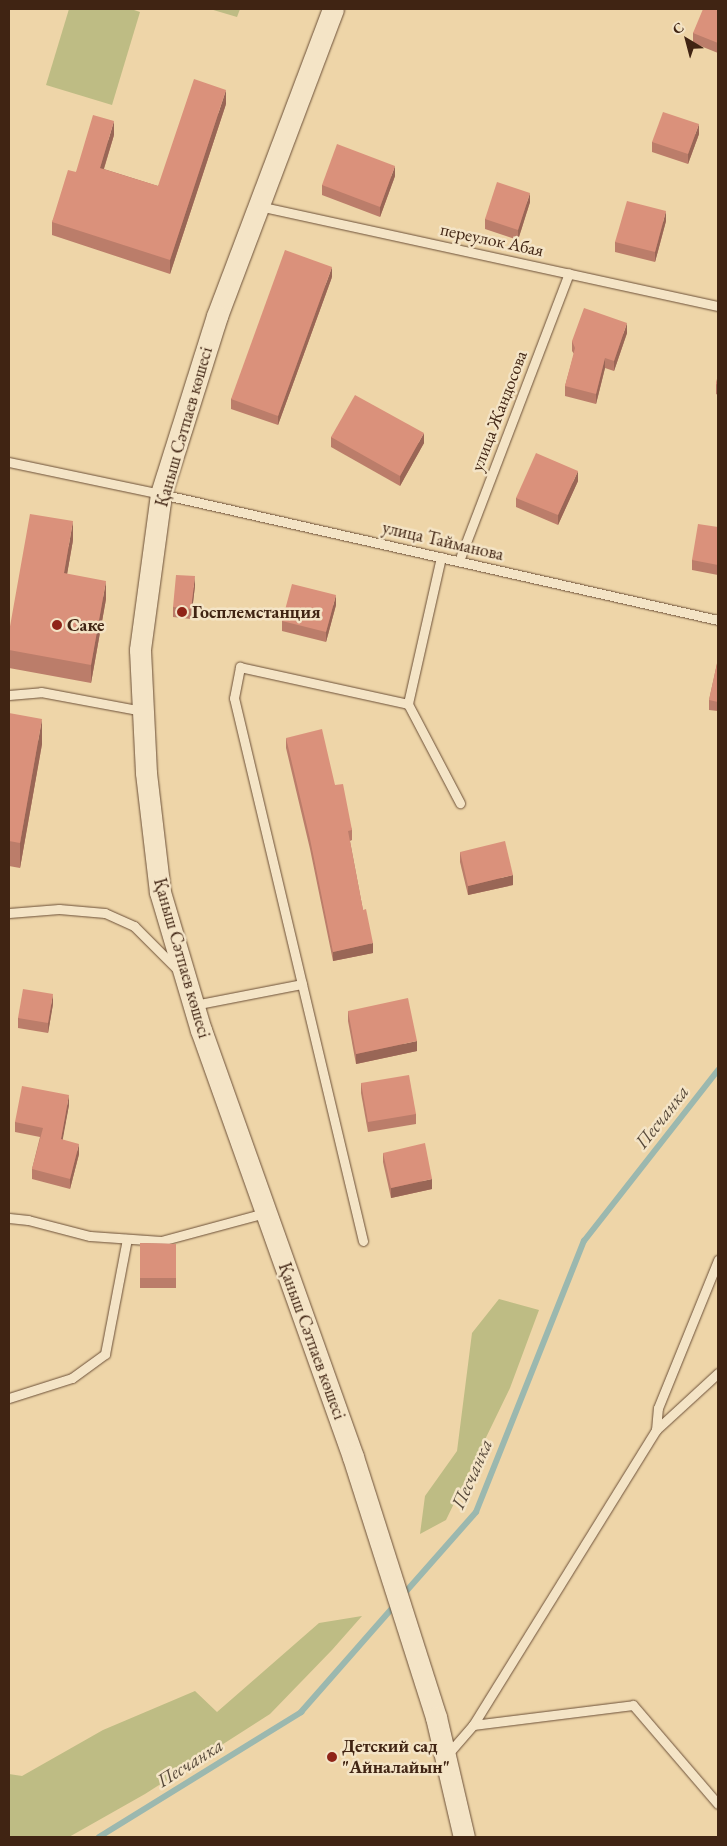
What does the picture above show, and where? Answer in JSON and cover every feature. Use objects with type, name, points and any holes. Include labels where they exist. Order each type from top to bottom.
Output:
[{"type":"street","name":"Қаныш Сәтпаев көшесі","points":[[334,9],[217,316],[161,494],[140,650],[146,773],[160,892],[193,1005],[353,1457],[436,1717],[464,1837]]},
{"type":"lane","name":"переулок Абая","points":[[259,206],[718,306]]},
{"type":"lane","name":"улица Жандосова","points":[[459,561],[569,273]]},
{"type":"lane","name":"улица Тайманова","points":[[9,462],[161,494],[718,620]]},
{"type":"lane","points":[[441,557],[408,704],[460,803]]},
{"type":"lane","points":[[364,1241],[234,698],[240,666],[408,704]]},
{"type":"lane","points":[[9,695],[41,692],[143,711]]},
{"type":"lane","points":[[9,913],[59,909],[104,912],[134,926],[185,978]]},
{"type":"lane","points":[[193,1005],[302,984]]},
{"type":"lane","points":[[9,1218],[28,1220],[90,1236],[161,1241],[266,1213]]},
{"type":"lane","points":[[9,1398],[72,1378],[105,1354],[127,1239]]},
{"type":"lane","points":[[656,1430],[658,1408],[718,1260]]},
{"type":"lane","points":[[446,1757],[473,1725],[656,1430],[718,1373]]},
{"type":"lane","points":[[473,1725],[633,1705],[718,1804]]},
{"type":"shaded area","points":[[69,9],[131,9],[140,12],[112,105],[46,85]]},
{"type":"shaded area","points":[[210,9],[240,9],[237,17]]},
{"type":"shaded area","points":[[499,1299],[539,1310],[510,1388],[446,1520],[420,1534],[425,1496],[457,1451],[472,1333]]},
{"type":"shaded area","points":[[362,1616],[270,1714],[145,1794],[69,1837],[9,1837],[9,1774],[22,1776],[103,1730],[195,1691],[217,1712],[319,1623]]},
{"type":"building","points":[[703,9],[718,9],[718,43],[693,33]]},
{"type":"building","points":[[194,79],[226,90],[170,260],[52,222],[68,170],[76,172],[93,115],[114,121],[100,168],[158,186]]},
{"type":"building","points":[[663,112],[699,124],[688,154],[652,142]]},
{"type":"building","points":[[337,144],[395,166],[380,207],[322,185]]},
{"type":"building","points":[[497,182],[530,193],[518,230],[485,219]]},
{"type":"building","points":[[627,201],[666,211],[655,252],[615,242]]},
{"type":"building","points":[[285,250],[332,267],[278,416],[231,399]]},
{"type":"building","points":[[584,308],[627,323],[614,361],[605,358],[596,394],[565,386],[575,348],[572,341]]},
{"type":"building","points":[[355,395],[424,433],[400,476],[331,437]]},
{"type":"building","points":[[536,453],[578,471],[558,515],[516,498]]},
{"type":"building","name":"Саке","points":[[30,514],[73,521],[64,573],[106,581],[91,665],[9,650],[9,632]]},
{"type":"building","points":[[698,524],[718,527],[718,565],[692,560]]},
{"type":"building","points":[[176,575],[195,576],[191,609],[173,607]]},
{"type":"building","points":[[292,584],[336,595],[326,632],[282,621]]},
{"type":"building","points":[[718,659],[718,702],[709,700]]},
{"type":"building","points":[[9,713],[42,719],[20,843],[9,841]]},
{"type":"building","points":[[322,729],[335,785],[343,784],[352,830],[348,831],[363,910],[366,909],[373,943],[333,952],[310,839],[286,738]]},
{"type":"building","points":[[505,841],[513,875],[468,886],[460,852]]},
{"type":"building","points":[[23,989],[53,994],[48,1023],[18,1018]]},
{"type":"building","points":[[408,998],[417,1041],[356,1054],[348,1011]]},
{"type":"building","points":[[409,1075],[416,1114],[368,1122],[361,1083]]},
{"type":"building","points":[[22,1086],[69,1095],[61,1139],[79,1144],[70,1179],[32,1169],[43,1128],[15,1122]]},
{"type":"building","points":[[425,1143],[432,1179],[391,1188],[383,1153]]},
{"type":"building","points":[[140,1243],[176,1244],[176,1278],[140,1278]]},
{"type":"waterway","name":"Песчанка","points":[[402,1596],[476,1512],[584,1241],[718,1070]]},
{"type":"waterway","name":"Песчанка","points":[[99,1837],[301,1712],[396,1604]]},
{"type":"place","name":"Госплемстанция","points":[[182,612]]},
{"type":"place","name":"Саке","points":[[57,625]]},
{"type":"place","name":"Детский сад \"Айналайын\"","points":[[332,1757]]}]
